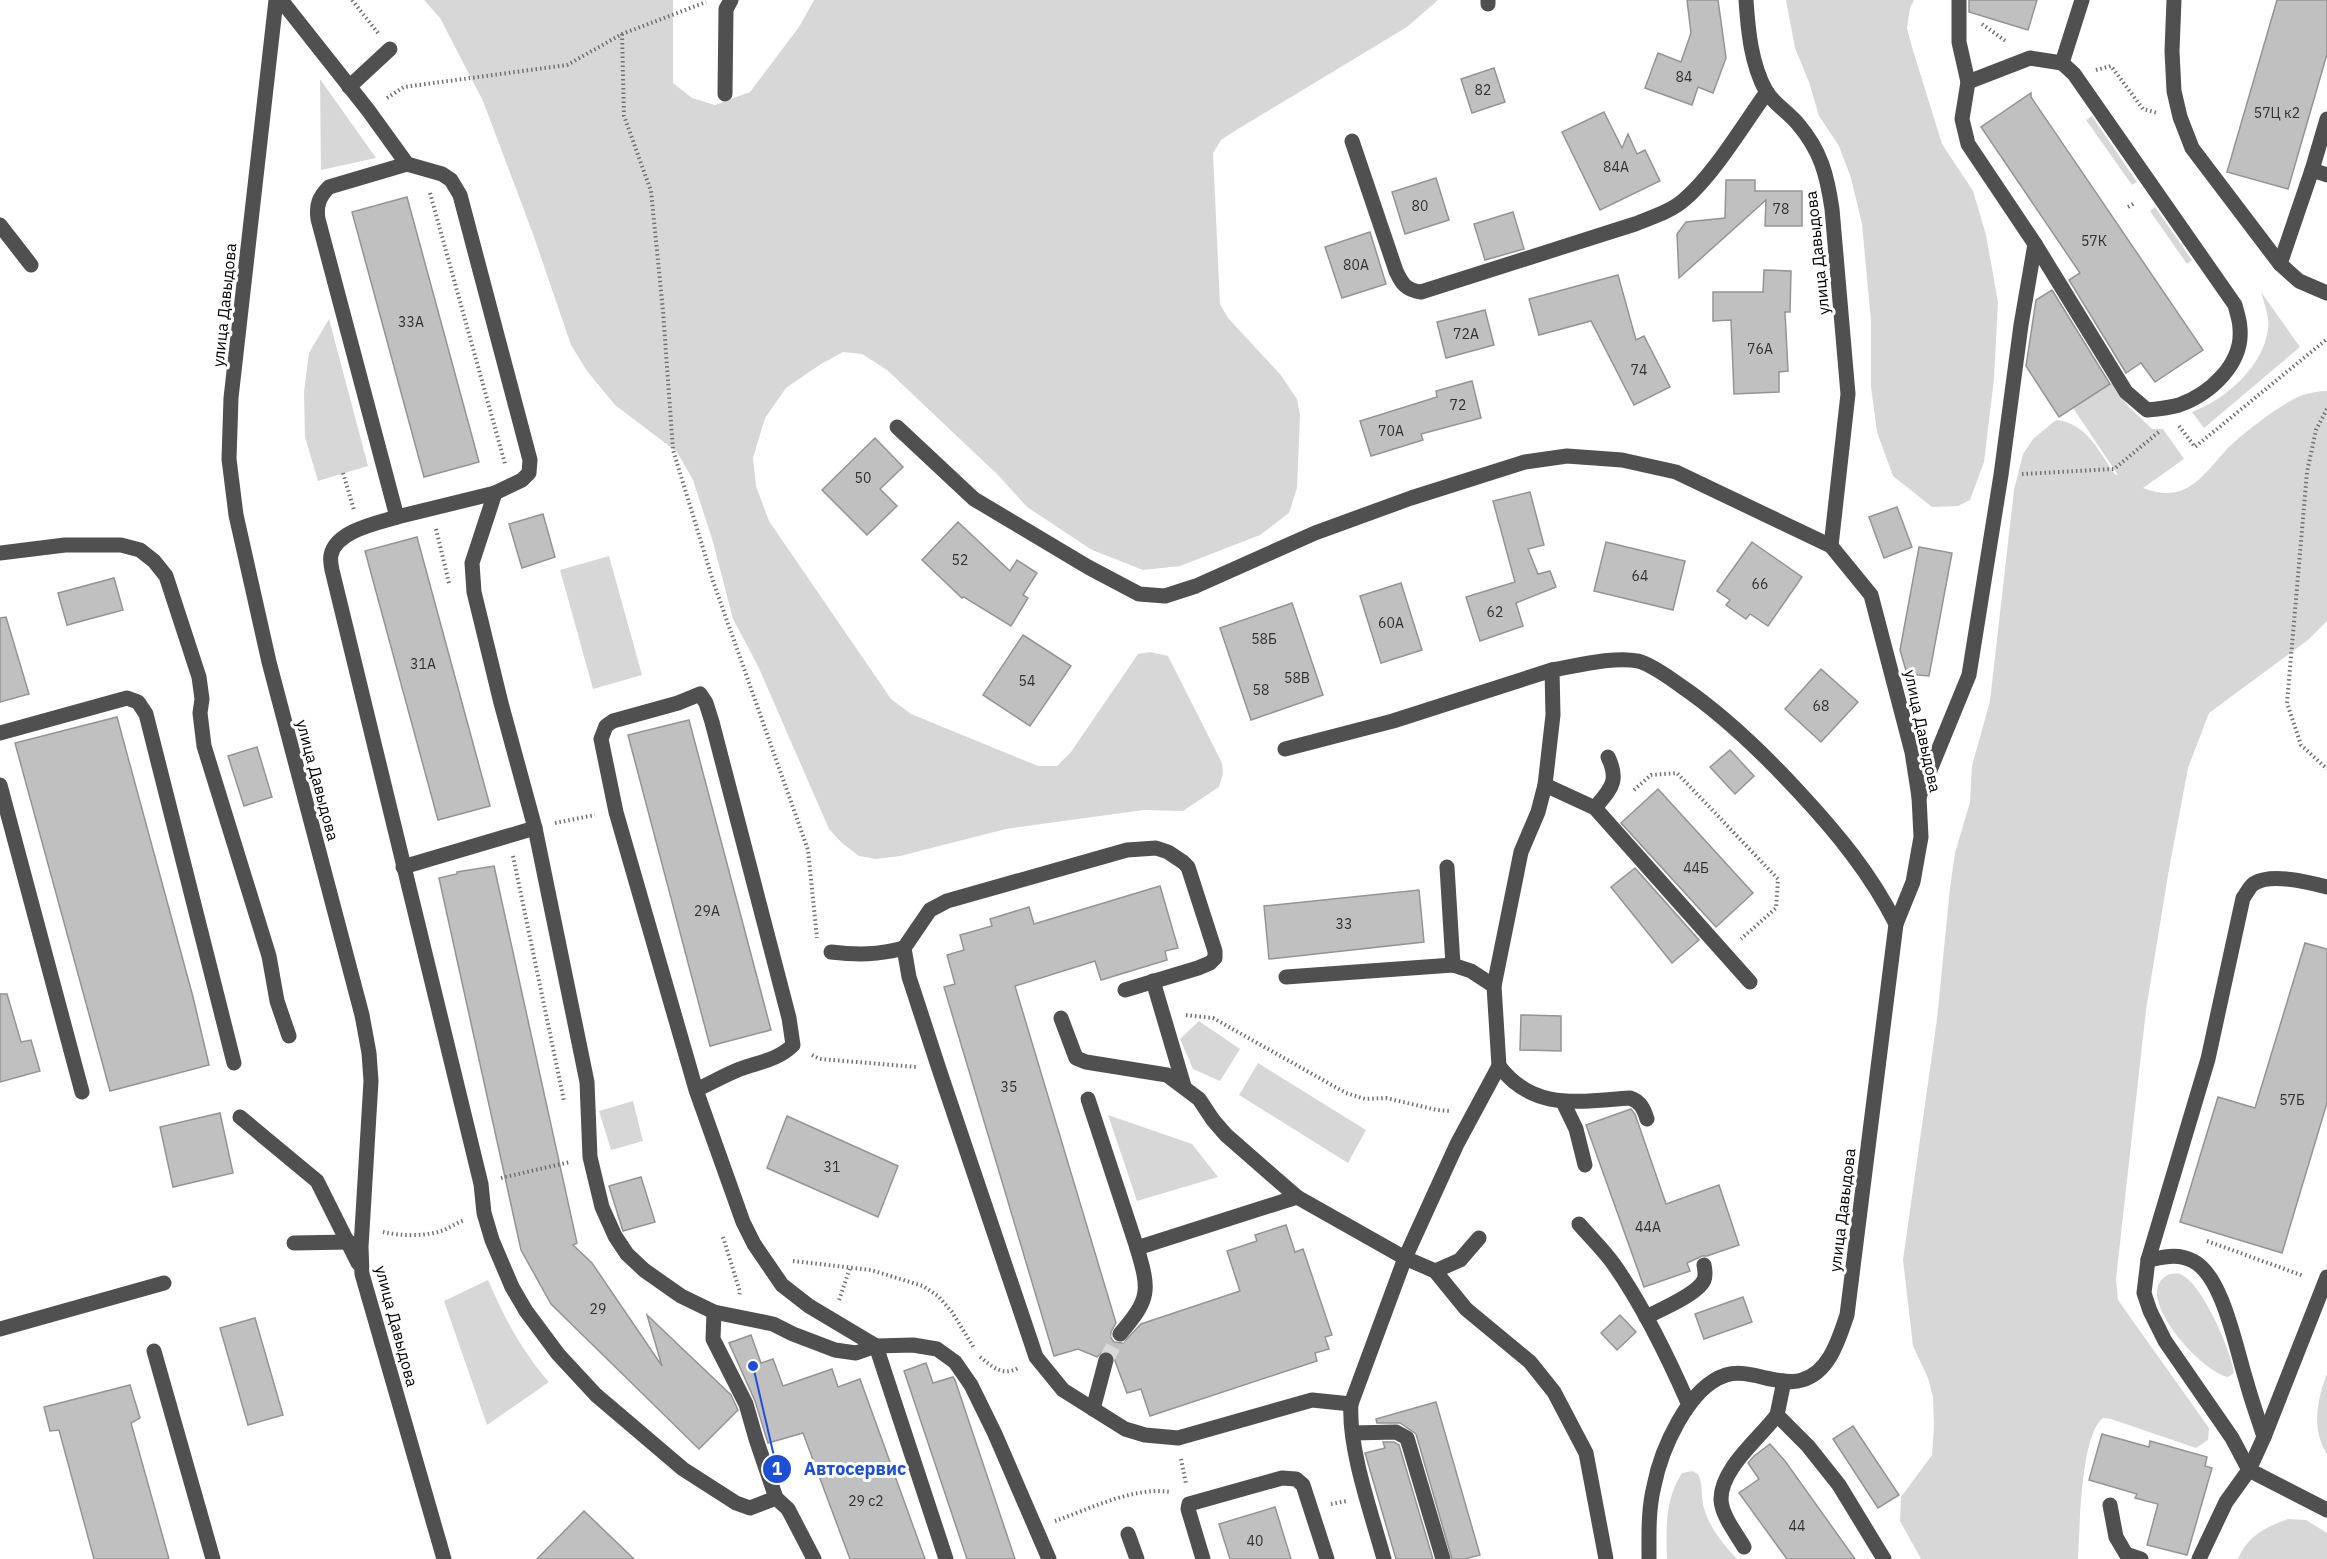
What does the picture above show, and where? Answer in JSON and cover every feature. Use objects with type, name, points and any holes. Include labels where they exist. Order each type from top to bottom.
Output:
[{"type":"street","name":"улица Давыдова","points":[[276,0],[231,398],[229,459],[236,515],[269,662],[323,872],[346,950],[369,1053],[371,1081],[362,1227],[362,1274],[444,1559]]},
{"type":"street","points":[[281,0],[349,87],[415,165],[442,174],[451,180],[460,195],[530,460],[529,473],[511,486],[495,493],[360,528],[338,542],[331,555],[332,570],[481,1184],[484,1213],[501,1266],[526,1311],[558,1354],[596,1395],[683,1468],[736,1503],[750,1508],[776,1498]]},
{"type":"street","points":[[725,94],[726,9],[731,0]]},
{"type":"street","name":"улица Давыдова","points":[[1649,1559],[1649,1516],[1661,1460],[1689,1405],[1704,1388],[1727,1374],[1741,1373],[1784,1381],[1803,1380],[1825,1363],[1834,1352],[1847,1315],[1896,924],[1913,882],[1921,837],[1919,797],[1912,752],[1871,595],[1831,546],[1848,394],[1832,209],[1827,180],[1818,151],[1798,123],[1767,92],[1756,65],[1748,28],[1746,0]]},
{"type":"street","points":[[1959,0],[1959,42],[1968,82],[1962,120],[1968,144],[2035,244],[2126,392],[2147,410],[2181,404],[2198,395],[2228,370],[2235,360],[2241,330],[2235,305],[2074,74],[2062,63],[2030,58],[1968,82]]},
{"type":"street","points":[[2062,63],[2082,0]]},
{"type":"street","points":[[2174,0],[2172,51],[2174,91],[2180,117],[2192,148],[2280,264],[2299,281],[2327,294]]},
{"type":"street","points":[[349,87],[390,49]]},
{"type":"street","points":[[1352,141],[1396,271],[1403,285],[1411,291],[1421,292],[1635,224],[1685,200],[1712,169],[1767,92]]},
{"type":"street","points":[[2280,264],[2327,119]]},
{"type":"street","points":[[397,517],[317,210],[322,193],[329,187],[415,165]]},
{"type":"street","points":[[2312,170],[2327,175]]},
{"type":"street","points":[[0,225],[31,265]]},
{"type":"street","points":[[1919,797],[1969,675],[2035,244]]},
{"type":"street","points":[[897,427],[974,499],[1088,567],[1139,594],[1165,596],[1196,586],[1315,533],[1411,498],[1525,462],[1567,456],[1622,460],[1676,472],[1831,546]]},
{"type":"street","points":[[495,493],[472,563],[474,592],[535,828],[587,1082],[590,1157],[602,1207],[615,1236],[627,1254],[644,1270],[681,1296],[714,1312],[773,1324],[835,1350],[856,1353],[876,1346],[913,1344],[937,1350],[961,1367],[995,1434],[1049,1559]]},
{"type":"street","points":[[0,553],[65,545],[121,545],[140,550],[154,561],[166,576],[199,677],[204,746],[268,956],[277,1001],[289,1036]]},
{"type":"street","points":[[1285,749],[1393,721],[1552,670],[1617,661],[1639,661],[1670,678],[1708,704],[1766,756],[1841,838],[1880,892],[1896,924]]},
{"type":"street","points":[[1384,1559],[1353,1433],[1351,1404],[1405,1258],[1472,1112],[1499,1066],[1494,986],[1521,852],[1538,812],[1545,785],[1553,715],[1552,670]]},
{"type":"street","points":[[696,1090],[742,1068],[770,1060],[786,1052],[793,1045],[789,1018],[712,722],[706,703],[700,694],[678,703],[613,721],[606,726],[601,734],[602,747],[616,812],[696,1090],[736,1204],[754,1244],[782,1285],[832,1321],[876,1346],[946,1559]]},
{"type":"street","points":[[0,733],[127,698],[138,702],[146,714],[234,1063]]},
{"type":"street","points":[[1599,812],[1612,786],[1614,769],[1608,757]]},
{"type":"street","points":[[0,785],[82,1092]]},
{"type":"street","points":[[1545,785],[1599,812],[1750,982]]},
{"type":"street","points":[[403,867],[535,828]]},
{"type":"street","points":[[831,952],[878,955],[904,948],[930,910],[947,902],[1127,850],[1156,848],[1168,852],[1188,867],[1215,951],[1215,958],[1198,968],[1125,990]]},
{"type":"street","points":[[1447,867],[1453,965]]},
{"type":"street","points":[[2327,887],[2269,878],[2253,883],[2243,898],[2208,1059],[2148,1260],[2144,1293],[2157,1327],[2232,1438],[2249,1470],[2327,1509]]},
{"type":"street","points":[[904,948],[909,977],[1036,1357],[1063,1390],[1125,1429],[1165,1438],[1178,1438],[1312,1400],[1351,1404]]},
{"type":"street","points":[[1286,976],[1453,965],[1471,971],[1494,986]]},
{"type":"street","points":[[1153,981],[1184,1086]]},
{"type":"street","points":[[1061,1018],[1073,1054],[1080,1060],[1158,1072],[1184,1086],[1199,1099],[1226,1135],[1297,1197],[1405,1258],[1435,1271],[1466,1309],[1530,1362],[1554,1392],[1586,1453],[1606,1559]]},
{"type":"street","points":[[1499,1066],[1509,1079],[1547,1100],[1563,1102],[1630,1098],[1636,1100],[1644,1110],[1647,1119]]},
{"type":"street","points":[[1088,1098],[1137,1248],[1146,1288],[1139,1311],[1120,1334]]},
{"type":"street","points":[[1563,1102],[1576,1129],[1585,1164]]},
{"type":"street","points":[[240,1117],[289,1160],[312,1176],[321,1188],[349,1242],[362,1274]]},
{"type":"street","points":[[1137,1248],[1297,1197]]},
{"type":"street","points":[[1579,1224],[1614,1264],[1666,1353],[1689,1405]]},
{"type":"street","points":[[1435,1271],[1460,1260],[1479,1238]]},
{"type":"street","points":[[294,1243],[349,1242]]},
{"type":"street","points":[[2148,1260],[2178,1255],[2195,1261],[2207,1273],[2217,1290],[2237,1341],[2245,1378],[2264,1437]]},
{"type":"street","points":[[1646,1317],[1691,1293],[1701,1285],[1706,1277],[1704,1265]]},
{"type":"street","points":[[2199,1559],[2226,1503],[2249,1470],[2326,1280]]},
{"type":"street","points":[[0,1329],[164,1283]]},
{"type":"street","points":[[714,1312],[713,1339],[746,1404],[776,1498],[788,1509],[814,1559]]},
{"type":"street","points":[[154,1351],[213,1559]]},
{"type":"street","points":[[1093,1409],[1106,1360]]},
{"type":"street","points":[[1744,1546],[1725,1514],[1721,1502],[1722,1491],[1737,1461],[1777,1415],[1784,1381]]},
{"type":"street","points":[[1777,1415],[1808,1446],[1839,1485],[1884,1559]]},
{"type":"street","points":[[1353,1433],[1396,1432],[1407,1438],[1443,1559]]},
{"type":"street","points":[[1203,1559],[1188,1509],[1189,1504],[1282,1478],[1296,1479],[1303,1485],[1327,1559]]},
{"type":"street","points":[[2110,1506],[2116,1538],[2127,1554],[2141,1559]]},
{"type":"street","points":[[1128,1534],[1137,1559]]},
{"type":"path","points":[[352,0],[390,49]]},
{"type":"path","points":[[368,110],[404,87],[567,65],[622,34],[712,0]]},
{"type":"path","points":[[1976,20],[2030,58]]},
{"type":"path","points":[[622,34],[624,116],[651,191],[663,311],[673,450],[713,581],[808,850],[816,937],[831,952]]},
{"type":"path","points":[[2111,66],[2143,109]]},
{"type":"path","points":[[415,165],[511,486]]},
{"type":"path","points":[[2128,207],[2134,203]]},
{"type":"path","points":[[2179,425],[2195,447],[2327,339]]},
{"type":"path","points":[[2327,409],[2316,430],[2307,472],[2287,703],[2301,745],[2327,769]]},
{"type":"path","points":[[2001,475],[2114,469],[2166,426]]},
{"type":"path","points":[[343,473],[360,528]]},
{"type":"path","points":[[1599,812],[1652,775],[1677,772],[1778,879],[1776,908],[1724,953]]},
{"type":"path","points":[[563,821],[616,812]]},
{"type":"path","points":[[1164,1017],[1191,1015],[1213,1018],[1346,1093],[1365,1099],[1386,1098],[1437,1110],[1472,1112]]},
{"type":"path","points":[[793,1045],[820,1059],[939,1069]]},
{"type":"path","points":[[505,1176],[561,1164]]},
{"type":"path","points":[[362,1227],[399,1235],[423,1234],[442,1231],[484,1213]]},
{"type":"path","points":[[2202,1240],[2326,1280]]},
{"type":"path","points":[[728,1251],[740,1292]]},
{"type":"path","points":[[762,1256],[810,1264],[871,1270],[923,1286],[938,1296],[952,1311],[980,1356],[997,1371],[1013,1371],[1036,1357]]},
{"type":"path","points":[[832,1321],[850,1268]]},
{"type":"path","points":[[1178,1438],[1189,1504]]},
{"type":"path","points":[[1036,1528],[1135,1493],[1157,1490],[1171,1492],[1189,1504]]},
{"type":"path","points":[[1312,1508],[1367,1497]]},
{"type":"shaded area","points":[[424,0],[673,0],[673,83],[692,98],[715,105],[750,92],[799,27],[814,0],[1438,0],[1407,27],[1221,140],[1213,153],[1220,304],[1228,318],[1280,374],[1297,399],[1300,415],[1297,488],[1289,513],[1260,535],[1180,566],[1143,570],[1092,550],[1027,507],[998,475],[887,370],[862,354],[843,352],[786,388],[765,418],[753,458],[756,486],[769,521],[891,699],[911,714],[1038,766],[1057,766],[1071,752],[1138,654],[1150,652],[1168,656],[1222,763],[1223,774],[1219,787],[1183,811],[1144,810],[1006,829],[900,856],[876,859],[859,856],[842,843],[829,829],[758,666],[733,619],[713,542],[693,480],[677,452],[615,405],[587,371],[571,345],[533,234],[483,101],[440,18]]},
{"type":"shaded area","points":[[1786,0],[1914,0],[1910,8],[1907,28],[1912,47],[1942,144],[1973,191],[1986,235],[1998,302],[1994,379],[1984,462],[1970,500],[1958,506],[1932,507],[1893,476],[1877,432],[1871,387],[1871,321],[1862,224],[1851,178],[1839,146],[1819,116],[1809,82],[1795,48]]},
{"type":"shaded area","points":[[320,79],[376,158],[321,170]]},
{"type":"shaded area","points":[[2092,116],[2137,182],[2132,185],[2086,120]]},
{"type":"shaded area","points":[[2155,207],[2192,260],[2187,264],[2150,211]]},
{"type":"shaded area","points":[[2261,292],[2300,347],[2204,428],[2192,412],[2218,399],[2241,380],[2251,369],[2265,343],[2268,320]]},
{"type":"shaded area","points":[[329,319],[368,466],[318,481],[305,437],[304,392],[309,353]]},
{"type":"shaded area","points":[[2112,383],[2127,405],[2152,429],[2163,429],[2184,459],[2143,488],[2172,493],[2194,483],[2237,439],[2283,405],[2303,395],[2327,391],[2327,621],[2308,640],[2209,713],[2188,768],[2146,1010],[2116,1279],[2118,1300],[2209,1428],[2208,1440],[2196,1448],[2103,1418],[2095,1428],[2086,1462],[2078,1559],[1921,1559],[1900,1521],[1901,1497],[1932,1455],[1933,1397],[1928,1378],[1913,1346],[1903,1260],[1937,1019],[1955,853],[1970,802],[1972,766],[1990,701],[2014,490],[2023,454],[2033,439],[2056,420],[2067,422],[2084,432],[2118,475],[2073,408]]},
{"type":"shaded area","points":[[609,556],[642,675],[593,689],[560,570]]},
{"type":"shaded area","points":[[1199,1021],[1240,1049],[1220,1081],[1193,1069],[1180,1039]]},
{"type":"shaded area","points":[[1258,1063],[1366,1130],[1348,1163],[1239,1095]]},
{"type":"shaded area","points":[[633,1101],[643,1141],[611,1150],[599,1111]]},
{"type":"shaded area","points":[[1108,1115],[1192,1144],[1218,1177],[1137,1201]]},
{"type":"shaded area","points":[[2170,1274],[2180,1274],[2188,1279],[2206,1303],[2222,1334],[2232,1363],[2234,1373],[2228,1377],[2202,1362],[2173,1330],[2163,1313],[2157,1297],[2159,1283]]},
{"type":"shaded area","points":[[488,1280],[514,1334],[530,1359],[549,1382],[487,1425],[444,1301]]},
{"type":"shaded area","points":[[2327,1374],[2327,1454],[2319,1435],[2317,1414]]},
{"type":"shaded area","points":[[1692,1471],[1700,1478],[1704,1506],[1714,1531],[1737,1559],[1667,1559],[1667,1525],[1672,1493],[1682,1473]]},
{"type":"shaded area","points":[[2288,1519],[2306,1520],[2327,1533],[2327,1559],[2238,1559],[2247,1544],[2258,1533]]},
{"type":"building","points":[[1687,0],[1718,0],[1726,58],[1713,93],[1698,87],[1692,105],[1645,88],[1658,53],[1681,62],[1691,33]]},
{"type":"building","points":[[1969,0],[2037,0],[2028,30],[1969,12]]},
{"type":"building","points":[[2277,0],[2327,0],[2327,54],[2288,189],[2227,172]]},
{"type":"building","points":[[1494,68],[1505,102],[1472,113],[1461,79]]},
{"type":"building","points":[[2031,93],[2031,97],[2203,350],[2155,382],[2141,363],[2126,373],[2069,280],[2080,273],[1981,127]]},
{"type":"building","points":[[1604,112],[1622,148],[1628,134],[1637,154],[1645,150],[1660,181],[1600,210],[1562,132]]},
{"type":"building","points":[[1436,178],[1449,220],[1405,234],[1392,192]]},
{"type":"building","points":[[1726,180],[1755,180],[1755,191],[1802,191],[1802,226],[1765,226],[1766,200],[1679,278],[1677,234],[1686,222],[1725,218]]},
{"type":"building","points":[[407,197],[479,462],[424,477],[352,212]]},
{"type":"building","points":[[1513,212],[1524,249],[1485,260],[1474,224]]},
{"type":"building","points":[[1370,232],[1386,284],[1342,298],[1325,247]]},
{"type":"building","points":[[1764,270],[1791,271],[1790,312],[1785,312],[1788,371],[1779,372],[1779,392],[1734,394],[1731,320],[1713,321],[1713,292],[1763,292]]},
{"type":"building","points":[[1618,275],[1636,340],[1644,336],[1670,387],[1634,405],[1591,321],[1539,335],[1529,299]]},
{"type":"building","points":[[2052,290],[2110,384],[2059,417],[2026,366],[2036,300]]},
{"type":"building","points":[[1485,310],[1494,345],[1446,358],[1437,322]]},
{"type":"building","points":[[1472,381],[1481,418],[1421,434],[1423,440],[1371,456],[1360,421],[1437,397],[1436,391]]},
{"type":"building","points":[[875,438],[903,467],[880,489],[897,506],[867,535],[822,490]]},
{"type":"building","points":[[1530,492],[1544,545],[1528,549],[1538,574],[1550,571],[1556,587],[1516,603],[1523,626],[1480,641],[1466,597],[1515,582],[1493,501]]},
{"type":"building","points":[[1897,507],[1912,547],[1884,558],[1869,517]]},
{"type":"building","points":[[543,514],[555,557],[522,568],[509,524]]},
{"type":"building","points":[[958,522],[1010,571],[1017,560],[1037,573],[1023,595],[1028,598],[1011,626],[964,597],[962,598],[922,560]]},
{"type":"building","points":[[417,537],[490,806],[438,820],[365,551]]},
{"type":"building","points":[[1606,542],[1685,561],[1673,610],[1594,591]]},
{"type":"building","points":[[1752,542],[1802,577],[1768,626],[1750,614],[1746,619],[1726,605],[1730,600],[1717,591]]},
{"type":"building","points":[[1919,547],[1952,553],[1929,676],[1907,674],[1900,650]]},
{"type":"building","points":[[114,578],[123,610],[67,625],[58,593]]},
{"type":"building","points":[[1401,583],[1422,650],[1381,663],[1360,596]]},
{"type":"building","points":[[1292,603],[1323,695],[1251,720],[1220,628]]},
{"type":"building","points":[[6,617],[29,694],[0,702],[0,618]]},
{"type":"building","points":[[1023,635],[1071,666],[1030,726],[983,695]]},
{"type":"building","points":[[1821,669],[1858,702],[1821,742],[1785,709]]},
{"type":"building","points":[[117,717],[193,997],[209,1065],[110,1091],[15,743]]},
{"type":"building","points":[[689,720],[771,1030],[710,1046],[628,735]]},
{"type":"building","points":[[257,747],[272,797],[244,806],[228,756]]},
{"type":"building","points":[[1730,750],[1754,776],[1735,794],[1710,767]]},
{"type":"building","points":[[1658,789],[1753,893],[1716,927],[1621,823]]},
{"type":"building","points":[[494,866],[577,1243],[573,1245],[592,1263],[662,1366],[647,1315],[731,1395],[738,1410],[699,1449],[551,1304],[521,1250],[439,878],[457,874],[457,872]]},
{"type":"building","points":[[1635,868],[1699,940],[1672,963],[1611,887]]},
{"type":"building","points":[[1160,886],[1178,948],[1165,951],[1167,960],[1101,980],[1095,961],[1015,986],[1116,1323],[1111,1332],[1111,1338],[1114,1342],[1123,1343],[1141,1324],[1240,1291],[1227,1251],[1257,1241],[1255,1235],[1286,1225],[1295,1252],[1303,1249],[1332,1335],[1325,1337],[1329,1349],[1315,1353],[1317,1361],[1150,1416],[1141,1389],[1127,1393],[1112,1353],[1104,1351],[1097,1357],[1078,1349],[1054,1356],[944,987],[955,984],[947,955],[964,950],[960,935],[992,926],[990,919],[1029,907],[1034,924]]},
{"type":"building","points":[[1419,890],[1424,942],[1269,959],[1264,906]]},
{"type":"building","points":[[2305,943],[2327,949],[2327,1103],[2282,1253],[2180,1222],[2218,1097],[2255,1108]]},
{"type":"building","points":[[0,994],[7,994],[21,1042],[31,1040],[40,1071],[0,1082]]},
{"type":"building","points":[[1521,1015],[1561,1016],[1561,1051],[1520,1050]]},
{"type":"building","points":[[1631,1109],[1635,1114],[1666,1204],[1719,1185],[1739,1245],[1702,1256],[1687,1263],[1690,1271],[1644,1287],[1586,1125]]},
{"type":"building","points":[[220,1113],[233,1173],[173,1187],[160,1127]]},
{"type":"building","points":[[787,1116],[898,1166],[878,1217],[767,1168]]},
{"type":"building","points":[[641,1177],[655,1222],[623,1231],[609,1186]]},
{"type":"building","points":[[1743,1297],[1752,1322],[1704,1339],[1695,1314]]},
{"type":"building","points":[[1620,1315],[1636,1332],[1617,1350],[1601,1333]]},
{"type":"building","points":[[255,1318],[283,1415],[248,1425],[220,1328]]},
{"type":"building","points":[[751,1335],[761,1363],[773,1359],[783,1386],[832,1369],[838,1387],[860,1379],[925,1559],[850,1559],[803,1433],[768,1443],[755,1401],[729,1343]]},
{"type":"building","points":[[926,1363],[933,1383],[953,1377],[955,1380],[1015,1559],[967,1559],[904,1371]]},
{"type":"building","points":[[130,1385],[140,1418],[131,1423],[169,1559],[94,1559],[59,1430],[50,1431],[44,1407]]},
{"type":"building","points":[[1436,1402],[1480,1555],[1465,1559],[1452,1559],[1416,1434],[1400,1423],[1377,1423],[1376,1419]]},
{"type":"building","points":[[1853,1426],[1899,1495],[1878,1508],[1833,1439]]},
{"type":"building","points":[[2102,1434],[2149,1447],[2150,1441],[2207,1457],[2205,1466],[2212,1468],[2187,1555],[2147,1545],[2158,1504],[2135,1498],[2137,1494],[2089,1480]]},
{"type":"building","points":[[1383,1442],[1394,1442],[1399,1445],[1433,1559],[1396,1559],[1365,1453],[1385,1448]]},
{"type":"building","points":[[1770,1444],[1785,1461],[1855,1559],[1787,1559],[1739,1493],[1759,1479],[1748,1463]]},
{"type":"building","points":[[1275,1507],[1291,1559],[1230,1559],[1219,1524]]},
{"type":"building","points":[[584,1511],[634,1559],[537,1559]]},
{"type":"tunnel","points":[[1106,1360],[1120,1334]]},
{"type":"place","name":"Автосервис","points":[[753,1366]]}]
